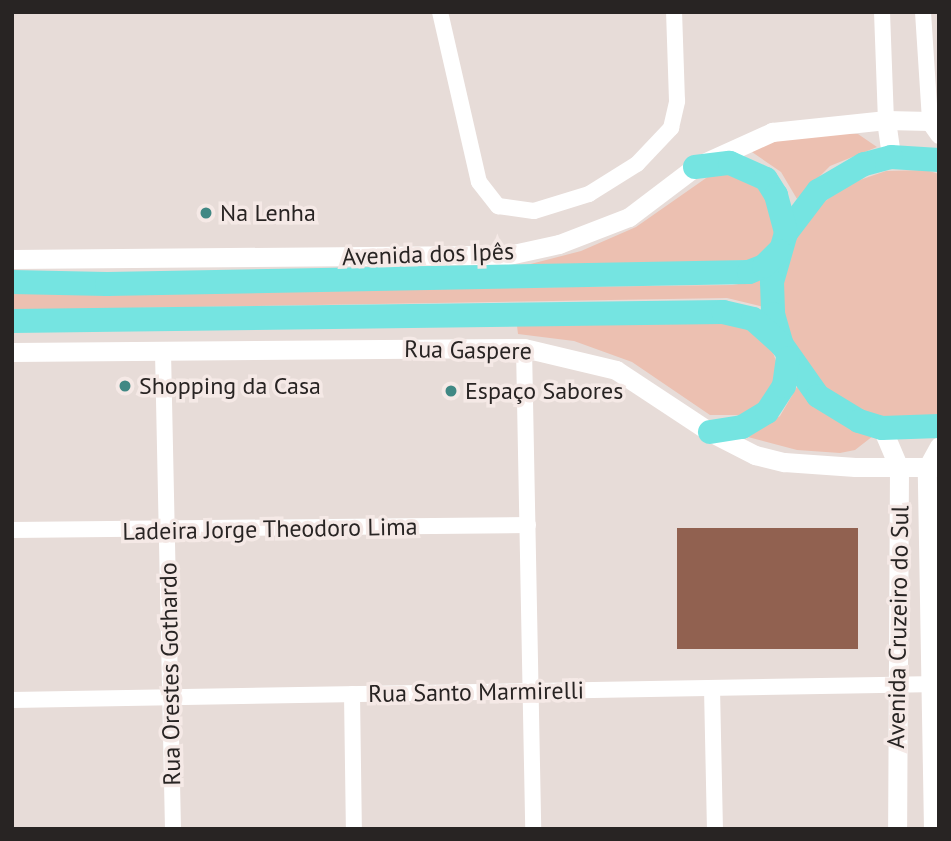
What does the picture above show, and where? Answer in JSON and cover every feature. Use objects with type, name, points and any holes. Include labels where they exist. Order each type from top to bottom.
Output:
[{"type":"main road","points":[[12,282],[121,284],[749,272],[764,266],[800,211],[829,183],[864,164],[891,158],[939,160]]},
{"type":"main road","points":[[695,167],[730,163],[766,179],[776,195],[782,242],[772,282],[773,314],[785,352],[784,386],[767,412],[742,426],[710,432]]},
{"type":"main road","points":[[12,321],[723,312],[754,319],[785,352],[818,396],[859,421],[883,428],[939,426]]},
{"type":"street","points":[[440,12],[479,182],[498,206],[534,211],[589,194],[636,164],[671,128],[677,101],[674,12]]},
{"type":"street","points":[[882,12],[886,120],[891,158]]},
{"type":"street","points":[[923,12],[936,126]]},
{"type":"street","name":"Avenida dos Ipês","points":[[12,259],[509,255],[559,244],[629,218],[695,167],[772,132],[886,120],[936,126]]},
{"type":"street","points":[[524,348],[533,829]]},
{"type":"street","name":"Rua Gaspere","points":[[12,352],[524,348],[587,359],[616,370],[710,432],[755,455],[784,462],[900,468],[933,467]]},
{"type":"street","name":"Rua Orestes Gothardo","points":[[163,352],[173,829]]},
{"type":"street","name":"Avenida Cruzeiro do Sul","points":[[883,428],[900,468],[897,829]]},
{"type":"street","name":"Avenida Cruzeiro do Sul","points":[[933,829],[933,467],[939,446]]},
{"type":"street","name":"Ladeira Jorge Theodoro Lima","points":[[12,530],[167,531],[528,525]]},
{"type":"street","name":"Rua Santo Marmirelli","points":[[12,700],[712,688],[897,688],[934,684]]},
{"type":"street","points":[[712,688],[715,829]]},
{"type":"street","points":[[352,694],[354,829]]},
{"type":"shaded area","points":[[839,133],[858,134],[877,147],[830,166],[797,199],[781,172],[749,150],[780,140]]},
{"type":"shaded area","points":[[926,170],[939,174],[939,417],[896,421],[854,410],[821,388],[797,356],[783,319],[782,279],[793,241],[816,208],[848,184],[886,171]]},
{"type":"shaded area","points":[[727,171],[754,179],[776,217],[773,243],[759,260],[519,267],[581,251],[636,227],[709,176]]},
{"type":"shaded area","points":[[764,280],[764,307],[727,298],[12,310],[12,294],[732,285]]},
{"type":"shaded area","points":[[742,324],[771,347],[776,361],[773,391],[750,415],[710,415],[632,362],[574,341],[518,334],[517,326]]},
{"type":"shaded area","points":[[797,387],[807,399],[873,436],[855,450],[840,453],[797,450],[748,437],[780,416]]},
{"type":"building","points":[[677,528],[858,528],[858,649],[677,649]]},
{"type":"place","name":"Na Lenha","points":[[206,213]]},
{"type":"place","name":"Shopping da Casa","points":[[125,386]]},
{"type":"place","name":"Espaço Sabores","points":[[451,391]]}]
